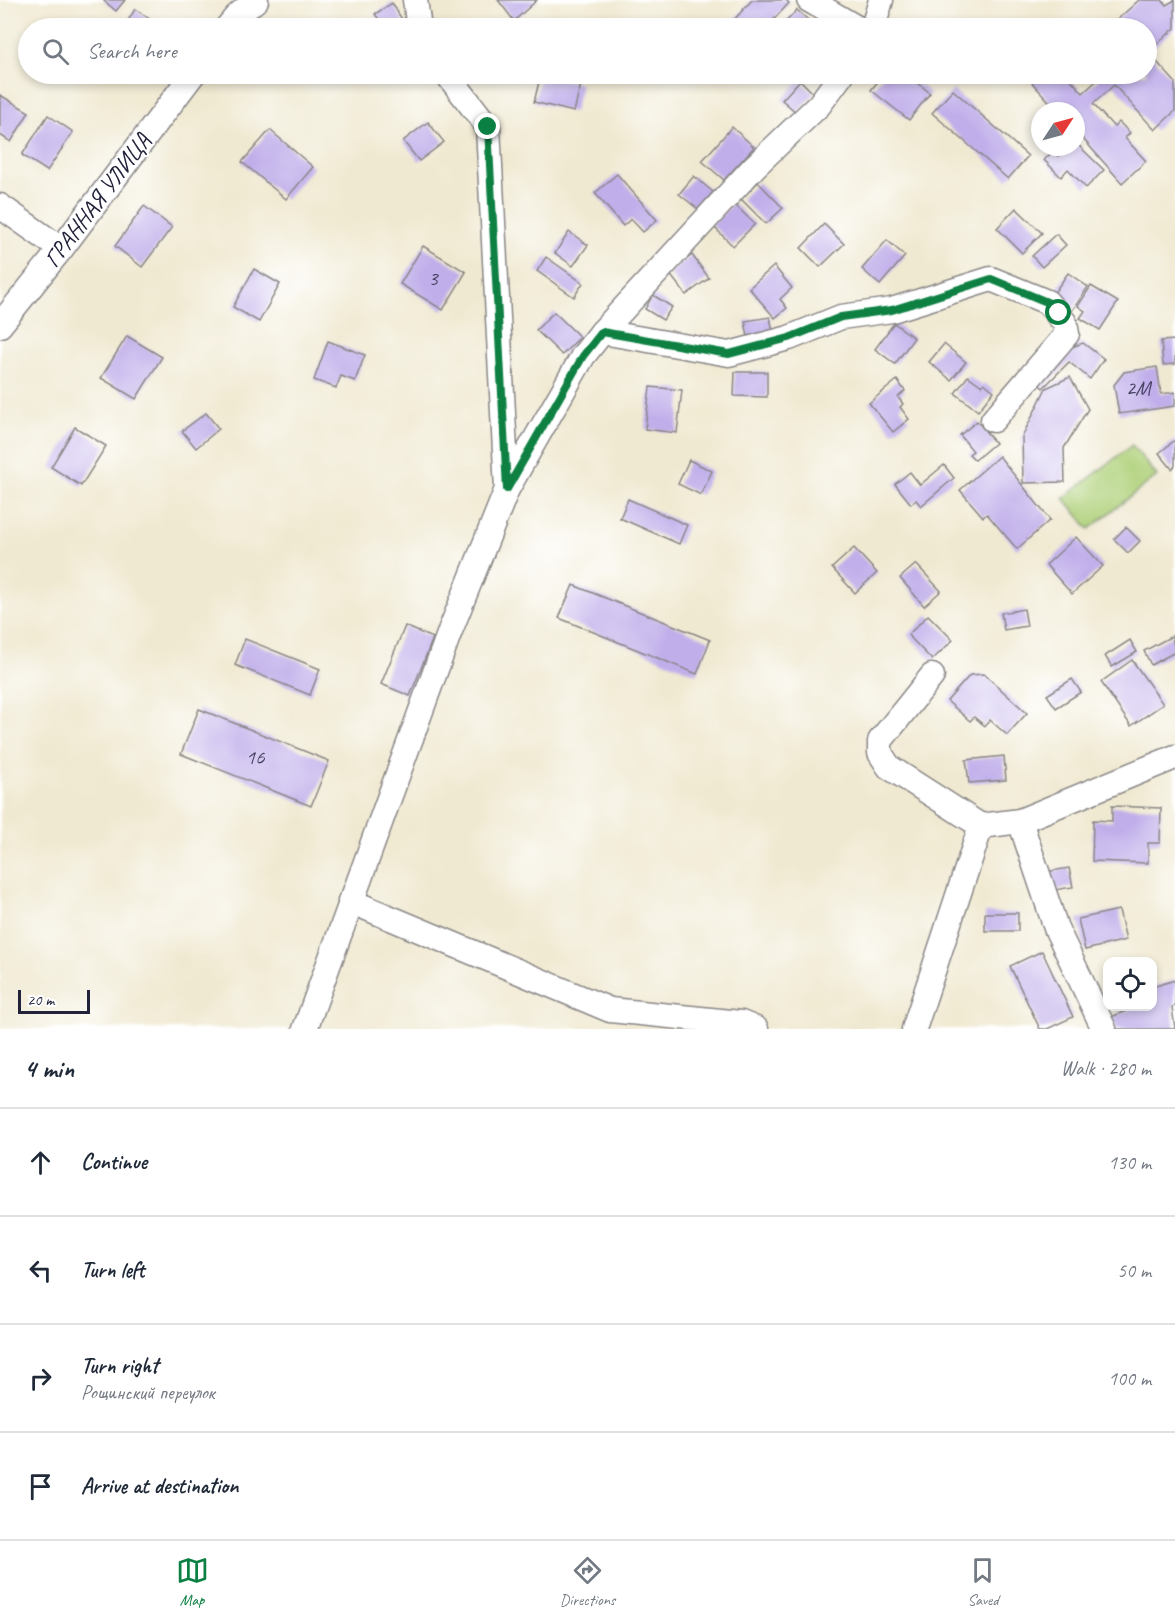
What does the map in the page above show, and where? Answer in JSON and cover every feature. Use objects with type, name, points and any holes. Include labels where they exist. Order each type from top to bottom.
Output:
[{"type":"street","points":[[237,18],[255,0]]},
{"type":"street","points":[[415,0],[418,18]]},
{"type":"street","points":[[809,0],[840,18]]},
{"type":"street","points":[[876,18],[881,0]]},
{"type":"street","name":"ГРАННАЯ УЛИЦА","points":[[0,325],[61,249],[185,84]]},
{"type":"street","points":[[455,84],[488,127],[507,489]]},
{"type":"street","points":[[305,1029],[450,631],[507,489],[583,356],[602,332],[754,167],[819,105],[835,84]]},
{"type":"street","points":[[0,206],[61,249]]},
{"type":"street","points":[[602,332],[729,354],[789,338],[841,317],[892,310],[991,279],[1047,302],[1065,323],[1066,334],[993,420]]},
{"type":"street","points":[[933,676],[880,741],[880,753],[889,767],[981,826],[1020,821],[1175,757]]},
{"type":"street","points":[[1020,821],[1056,928],[1104,1029]]},
{"type":"street","points":[[914,1029],[981,826]]},
{"type":"street","points":[[350,902],[610,1019],[741,1023],[756,1029]]},
{"type":"green space","points":[[1132,445],[1157,476],[1089,529],[1064,498]]},
{"type":"building","points":[[103,0],[125,0],[116,11]]},
{"type":"building","points":[[498,0],[537,0],[517,18],[512,18]]},
{"type":"building","points":[[752,0],[786,0],[789,3],[775,18],[736,18]]},
{"type":"building","points":[[1139,0],[1162,0],[1166,5],[1175,0],[1175,28],[1157,44],[1157,18],[1119,18]]},
{"type":"building","points":[[392,3],[401,18],[378,18],[375,14]]},
{"type":"building","points":[[135,9],[148,18],[130,18]]},
{"type":"building","points":[[797,10],[806,18],[789,18]]},
{"type":"building","points":[[1157,62],[1175,82],[1175,111],[1155,130],[1114,85],[1093,104],[1114,127],[1119,122],[1130,133],[1125,138],[1146,161],[1122,183],[1085,141],[1085,102],[1050,102],[1033,84],[1075,84],[1083,93],[1093,84],[1157,84]]},
{"type":"building","points":[[538,84],[581,84],[574,112],[534,102]]},
{"type":"building","points":[[796,84],[804,84],[814,94],[797,113],[782,100]]},
{"type":"building","points":[[876,84],[919,84],[930,93],[909,120],[871,90]]},
{"type":"building","points":[[953,90],[1028,156],[1008,179],[932,113]]},
{"type":"building","points":[[0,95],[29,112],[11,142],[0,135]]},
{"type":"building","points":[[48,115],[73,132],[47,171],[22,155]]},
{"type":"building","points":[[428,122],[444,142],[419,161],[403,141]]},
{"type":"building","points":[[732,127],[754,147],[724,180],[702,161]]},
{"type":"building","points":[[270,130],[313,167],[286,199],[242,162]]},
{"type":"building","points":[[1085,152],[1104,170],[1086,188],[1068,169],[1061,177],[1044,160],[1048,156],[1085,156]]},
{"type":"building","points":[[617,174],[657,220],[643,232],[631,219],[623,226],[595,193]]},
{"type":"building","points":[[694,176],[713,192],[698,209],[679,194]]},
{"type":"building","points":[[758,182],[783,208],[766,224],[741,199]]},
{"type":"building","points":[[733,203],[755,224],[733,246],[712,225]]},
{"type":"building","points":[[144,206],[172,227],[142,267],[115,246]]},
{"type":"building","points":[[1016,208],[1042,233],[1022,253],[997,228]]},
{"type":"building","points":[[824,224],[844,244],[820,267],[801,248]]},
{"type":"building","points":[[569,232],[588,245],[573,266],[555,253]]},
{"type":"building","points":[[1056,234],[1066,245],[1042,267],[1032,256]]},
{"type":"building","points":[[887,240],[905,256],[880,285],[862,269]]},
{"type":"building","points":[[423,246],[466,272],[443,310],[400,284]]},
{"type":"building","points":[[692,255],[709,278],[686,295],[669,273]]},
{"type":"building","points":[[546,257],[583,283],[574,297],[537,271]]},
{"type":"building","points":[[774,266],[792,288],[780,299],[787,308],[775,318],[749,288]]},
{"type":"building","points":[[254,269],[280,284],[259,322],[233,307]]},
{"type":"building","points":[[1068,273],[1088,287],[1072,311],[1051,297]]},
{"type":"building","points":[[1091,286],[1118,302],[1100,330],[1080,318],[1085,311],[1078,306]]},
{"type":"building","points":[[653,295],[672,307],[663,320],[645,309]]},
{"type":"building","points":[[554,312],[580,337],[562,355],[536,330]]},
{"type":"building","points":[[770,317],[774,337],[749,342],[745,321]]},
{"type":"building","points":[[894,323],[914,338],[895,364],[875,349]]},
{"type":"building","points":[[127,336],[162,357],[136,399],[101,378]]},
{"type":"building","points":[[1175,340],[1175,364],[1163,365],[1161,341]]},
{"type":"building","points":[[328,341],[365,355],[355,381],[341,376],[336,388],[314,380]]},
{"type":"building","points":[[1083,343],[1104,359],[1090,379],[1069,362],[1043,388],[1035,381],[1061,351]]},
{"type":"building","points":[[944,344],[966,362],[951,380],[929,362]]},
{"type":"building","points":[[1157,367],[1161,394],[1175,392],[1175,406],[1119,414],[1114,385],[1124,372]]},
{"type":"building","points":[[735,372],[767,372],[767,397],[734,396]]},
{"type":"building","points":[[968,376],[982,386],[984,383],[994,391],[978,411],[955,393]]},
{"type":"building","points":[[1070,377],[1088,409],[1064,448],[1065,482],[1023,483],[1022,437],[1046,388]]},
{"type":"building","points":[[897,380],[905,391],[898,397],[903,404],[900,407],[909,419],[893,432],[869,403]]},
{"type":"building","points":[[650,387],[682,390],[677,433],[645,429]]},
{"type":"building","points":[[206,413],[219,429],[196,448],[182,431]]},
{"type":"building","points":[[977,421],[995,443],[975,460],[969,454],[973,451],[960,435]]},
{"type":"building","points":[[75,427],[106,446],[81,486],[51,467]]},
{"type":"building","points":[[1175,440],[1175,466],[1172,469],[1159,453]]},
{"type":"building","points":[[999,456],[1050,520],[1017,549],[987,514],[983,517],[960,490]]},
{"type":"building","points":[[689,460],[712,471],[701,495],[678,484]]},
{"type":"building","points":[[944,465],[954,478],[921,506],[916,500],[911,504],[895,484],[910,472],[920,485]]},
{"type":"building","points":[[628,499],[687,525],[679,544],[620,518]]},
{"type":"building","points":[[1126,527],[1140,541],[1128,553],[1114,539]]},
{"type":"building","points":[[1076,537],[1103,566],[1072,594],[1046,565]]},
{"type":"building","points":[[854,548],[877,573],[855,593],[832,568]]},
{"type":"building","points":[[916,564],[941,591],[924,606],[900,578]]},
{"type":"building","points":[[573,585],[710,640],[697,674],[559,618]]},
{"type":"building","points":[[1024,609],[1027,626],[1004,630],[1001,613]]},
{"type":"building","points":[[928,615],[953,640],[932,660],[908,635]]},
{"type":"building","points":[[405,626],[433,638],[410,696],[381,684]]},
{"type":"building","points":[[1172,636],[1175,652],[1151,665],[1144,651]]},
{"type":"building","points":[[245,639],[320,669],[310,695],[235,665]]},
{"type":"building","points":[[1130,640],[1137,652],[1112,667],[1105,656]]},
{"type":"building","points":[[1132,660],[1163,704],[1131,726],[1101,682]]},
{"type":"building","points":[[984,674],[1027,713],[1007,735],[990,720],[985,726],[974,717],[970,721],[947,701],[970,675]]},
{"type":"building","points":[[1072,679],[1081,692],[1056,708],[1047,695]]},
{"type":"building","points":[[199,709],[329,761],[311,806],[181,754]]},
{"type":"building","points":[[1004,756],[1006,780],[969,783],[966,760]]},
{"type":"building","points":[[1112,806],[1161,808],[1160,843],[1148,843],[1148,863],[1092,861],[1093,820],[1112,821]]},
{"type":"building","points":[[1069,868],[1073,887],[1048,891],[1045,872]]},
{"type":"building","points":[[1119,910],[1126,940],[1085,950],[1078,919]]},
{"type":"building","points":[[985,913],[1018,913],[1018,931],[985,931]]},
{"type":"building","points":[[1042,951],[1073,1017],[1047,1029],[1040,1029],[1010,966]]},
{"type":"building","points":[[1175,980],[1175,1006],[1172,1007],[1175,1029],[1117,1029],[1111,1017],[1126,1011],[1157,1011],[1157,985]]},
{"type":"route","points":[[488,127],[507,489],[583,356],[602,332],[729,354],[789,338],[841,317],[892,310],[991,279],[1047,302],[1059,313]]}]
